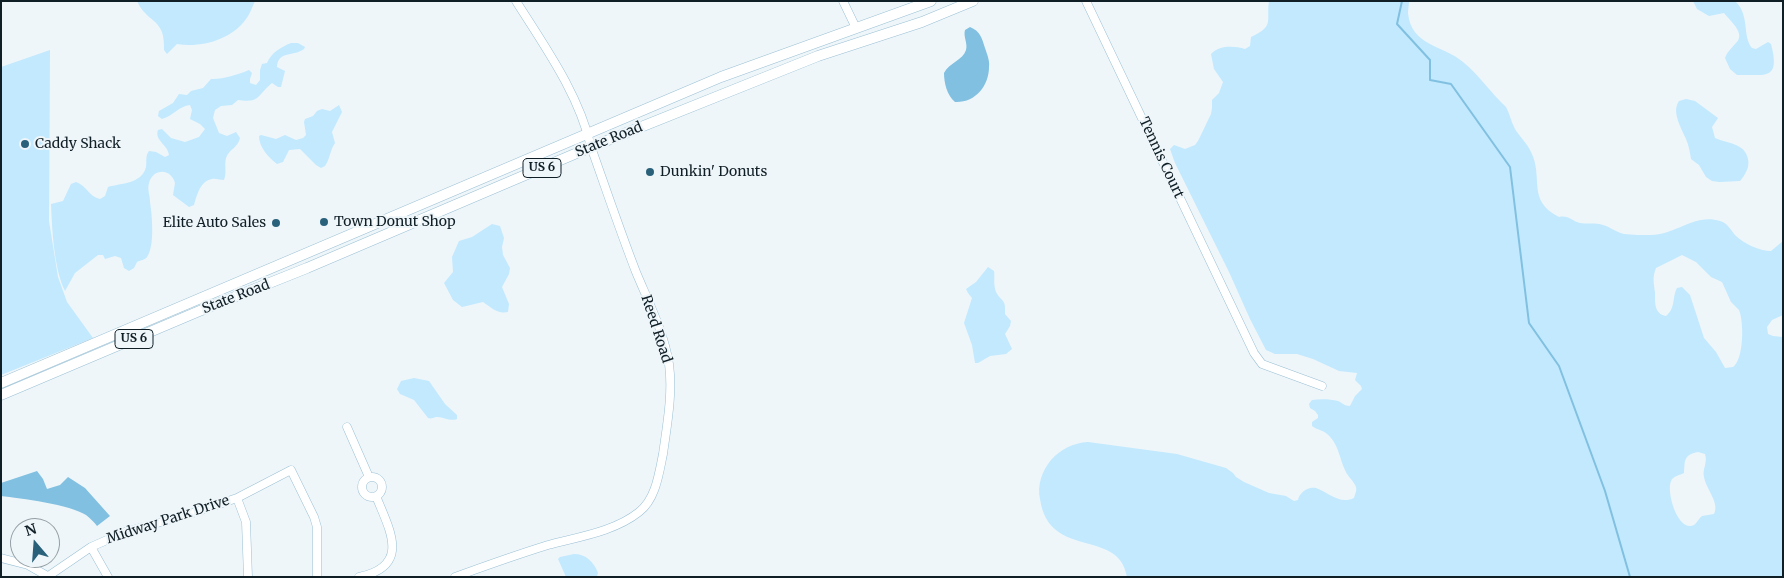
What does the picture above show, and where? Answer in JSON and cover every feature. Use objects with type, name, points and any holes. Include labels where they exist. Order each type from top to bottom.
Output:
[{"type":"main road","name":"State Road","points":[[1,383],[721,77],[931,1]]},
{"type":"main road","name":"State Road","points":[[1,395],[591,147],[818,56],[922,22],[973,1]]},
{"type":"street","name":"Reed Road","points":[[459,576],[529,551],[620,524],[641,511],[652,496],[655,488],[660,468],[669,404],[668,363],[658,329],[635,270],[588,134],[567,85],[516,1]]},
{"type":"street","points":[[843,1],[856,28]]},
{"type":"street","name":"Tennis Court","points":[[1086,1],[1254,353],[1262,364],[1322,386]]},
{"type":"street","points":[[815,43],[818,56]]},
{"type":"street","points":[[16,377],[18,388]]},
{"type":"street","points":[[347,426],[368,477]]},
{"type":"street","name":"Midway Park Drive","points":[[48,576],[91,547],[132,530],[237,498],[291,470],[317,526],[317,577]]},
{"type":"street","points":[[368,477],[375,477],[382,483],[382,489],[376,496],[370,496],[363,490],[362,484],[368,477]]},
{"type":"street","points":[[359,577],[384,565],[391,557],[394,547],[376,496]]},
{"type":"street","points":[[237,498],[246,522],[248,577]]},
{"type":"street","points":[[91,547],[108,577]]},
{"type":"street","points":[[1,558],[28,565],[48,576]]},
{"type":"shaded area","points":[[137,1],[255,1],[250,13],[240,26],[224,37],[196,45],[177,44],[167,54],[164,50],[163,37],[159,26],[143,11]]},
{"type":"shaded area","points":[[1269,1],[1409,1],[1408,13],[1410,24],[1421,39],[1463,62],[1506,107],[1515,129],[1528,146],[1535,162],[1539,196],[1549,210],[1559,217],[1568,217],[1580,223],[1602,225],[1624,234],[1641,235],[1669,232],[1693,222],[1711,219],[1723,222],[1740,239],[1762,250],[1771,251],[1783,241],[1783,315],[1772,320],[1767,327],[1768,334],[1783,337],[1783,577],[1127,577],[1121,562],[1111,552],[1069,538],[1056,530],[1046,518],[1040,499],[1041,478],[1048,464],[1059,453],[1072,445],[1088,442],[1177,454],[1226,468],[1244,482],[1269,493],[1286,496],[1294,501],[1298,500],[1304,491],[1310,488],[1316,488],[1343,500],[1354,498],[1356,487],[1343,466],[1334,442],[1326,433],[1312,426],[1312,422],[1318,418],[1318,415],[1310,408],[1309,404],[1312,400],[1325,399],[1338,401],[1350,406],[1355,396],[1362,389],[1355,380],[1357,373],[1339,371],[1297,354],[1275,354],[1266,350],[1175,163],[1170,149],[1174,145],[1185,149],[1195,145],[1211,114],[1212,100],[1219,93],[1223,82],[1214,69],[1211,54],[1223,48],[1245,49],[1250,46],[1251,37],[1264,30],[1268,22]],"holes":[[[1682,255],[1696,262],[1711,277],[1722,282],[1731,302],[1739,310],[1742,323],[1742,340],[1737,363],[1733,367],[1725,368],[1716,352],[1704,338],[1690,295],[1682,287],[1677,288],[1673,306],[1666,316],[1657,310],[1654,281],[1656,268]],[[1698,452],[1705,454],[1704,477],[1714,501],[1715,510],[1714,514],[1702,516],[1694,525],[1688,526],[1678,517],[1672,502],[1670,486],[1673,478],[1684,473],[1687,457]]]},
{"type":"shaded area","points":[[1693,1],[1736,2],[1743,13],[1747,38],[1752,48],[1756,49],[1768,42],[1771,44],[1774,56],[1772,70],[1762,75],[1737,75],[1730,69],[1725,58],[1738,40],[1739,32],[1737,28],[1724,13],[1709,16],[1697,9]]},
{"type":"shaded area","points":[[970,27],[980,35],[983,41],[989,60],[988,74],[984,87],[980,92],[969,100],[955,102],[946,89],[944,73],[966,50],[965,30]]},
{"type":"shaded area","points":[[291,43],[298,43],[305,47],[300,51],[280,58],[277,67],[285,71],[281,87],[272,83],[258,98],[245,101],[238,100],[232,105],[221,106],[215,110],[213,118],[219,133],[227,136],[236,132],[240,138],[226,158],[224,180],[214,179],[205,182],[196,197],[194,205],[189,207],[173,195],[175,183],[173,178],[166,172],[158,172],[151,178],[148,186],[152,230],[150,252],[147,257],[137,262],[134,268],[129,271],[124,268],[121,258],[115,256],[105,259],[103,255],[98,255],[75,273],[65,291],[56,260],[51,204],[63,201],[71,184],[76,182],[93,196],[100,199],[105,196],[108,187],[136,180],[144,173],[149,151],[156,152],[165,157],[169,155],[159,140],[158,130],[162,129],[171,138],[185,142],[199,137],[205,129],[190,119],[192,110],[190,105],[162,119],[158,116],[159,111],[173,103],[179,94],[187,95],[191,91],[203,88],[211,79],[219,79],[249,70],[252,73],[250,83],[256,85],[260,80],[262,64],[267,63],[277,51]]},
{"type":"shaded area","name":"Caddy Shack","points":[[50,50],[49,221],[58,277],[67,302],[93,338],[1,375],[1,67]]},
{"type":"shaded area","points":[[1686,99],[1695,101],[1718,118],[1712,127],[1715,138],[1740,147],[1746,154],[1748,168],[1740,181],[1712,181],[1706,177],[1699,165],[1691,159],[1688,144],[1676,110],[1679,101]]},
{"type":"shaded area","points":[[339,105],[342,112],[332,132],[335,143],[325,166],[321,168],[316,165],[300,149],[289,150],[283,162],[277,164],[262,148],[259,136],[276,139],[285,135],[296,140],[303,138],[306,135],[305,119],[313,116],[317,111],[322,109],[330,111]]},
{"type":"shaded area","points":[[492,224],[500,226],[504,238],[503,255],[510,268],[502,287],[509,304],[508,312],[498,311],[483,302],[462,307],[453,300],[444,283],[453,272],[452,257],[459,241],[472,237]]},
{"type":"shaded area","points":[[988,267],[994,271],[996,292],[1004,303],[1005,314],[1011,321],[1005,334],[1012,349],[1006,354],[990,356],[975,363],[972,345],[964,323],[972,298],[966,289],[976,282]]},
{"type":"shaded area","points":[[414,378],[429,381],[445,404],[457,415],[457,419],[428,418],[414,400],[400,394],[397,389],[401,381]]},
{"type":"shaded area","points":[[37,471],[47,489],[60,485],[68,477],[85,488],[110,516],[97,526],[79,511],[45,502],[1,496],[1,483]]},
{"type":"shaded area","points":[[574,554],[582,555],[589,559],[598,573],[597,576],[566,577],[558,559]]},
{"type":"waterway","points":[[1402,1],[1397,24],[1430,60],[1430,80],[1451,84],[1510,167],[1529,323],[1559,366],[1605,491],[1630,577]]},
{"type":"place","name":"Caddy Shack","points":[[25,144]]},
{"type":"place","name":"Dunkin' Donuts","points":[[650,172]]},
{"type":"place","name":"Town Donut Shop","points":[[324,222]]},
{"type":"place","name":"Elite Auto Sales","points":[[276,223]]}]
